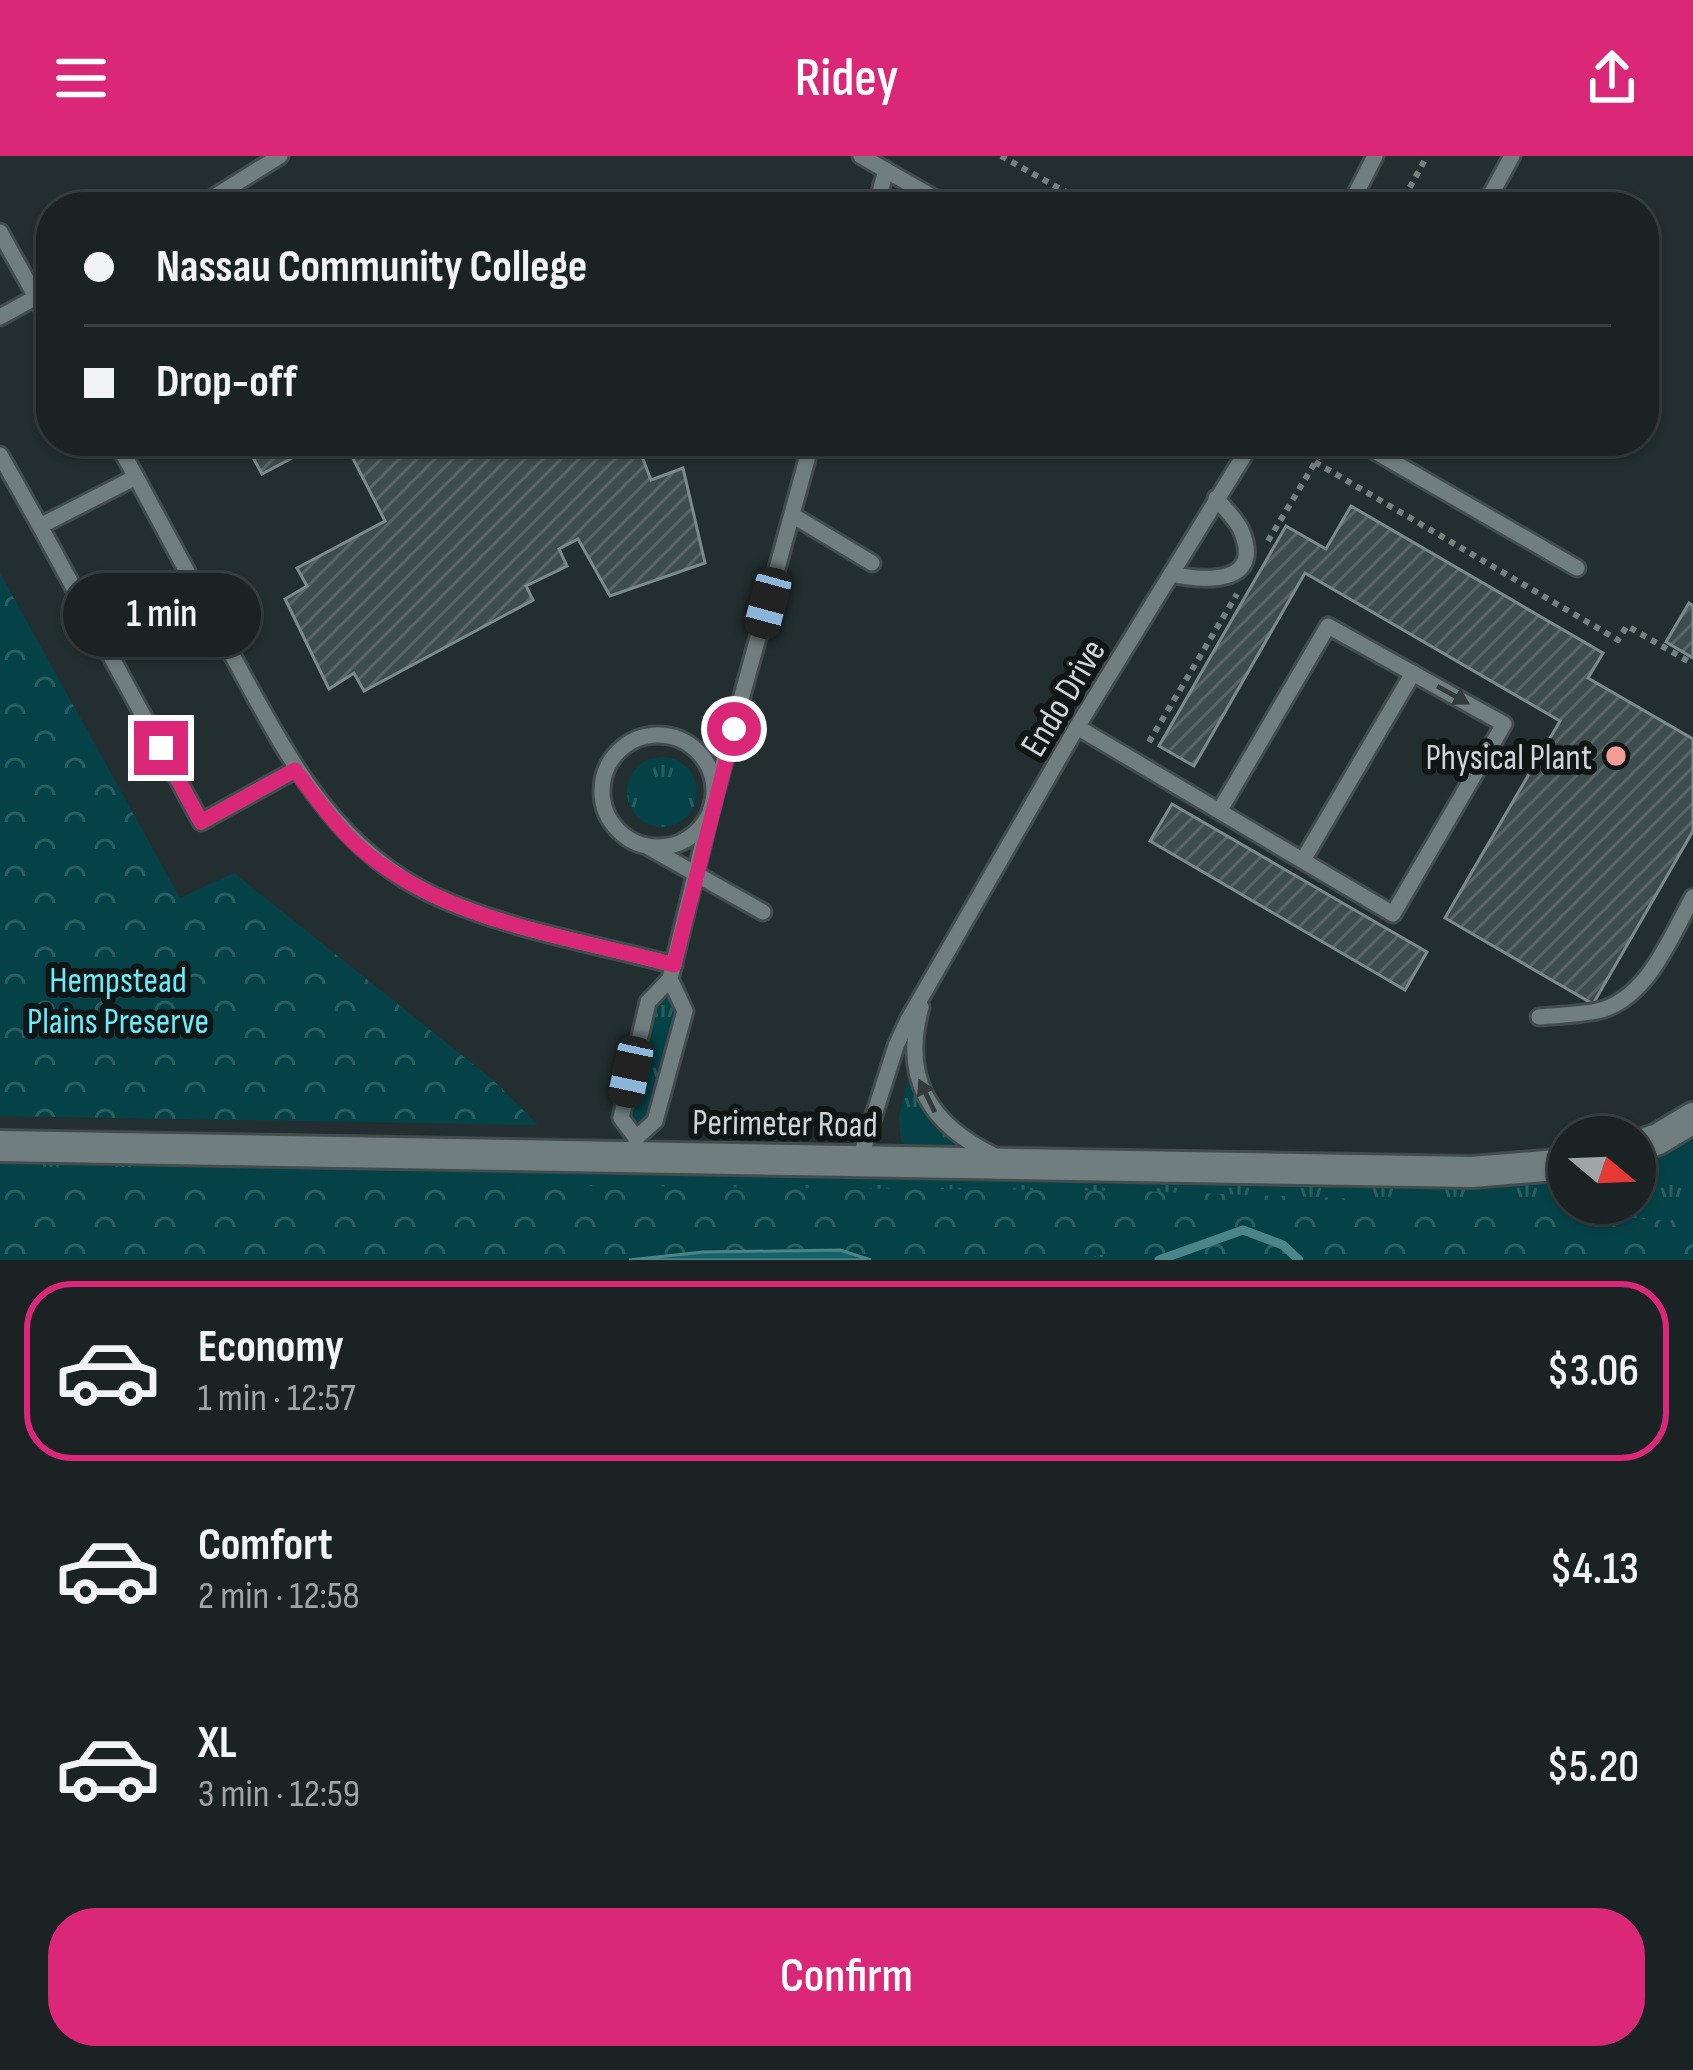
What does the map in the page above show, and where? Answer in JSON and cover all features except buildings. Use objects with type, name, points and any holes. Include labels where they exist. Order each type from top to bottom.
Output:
[{"type":"street","points":[[1656,1140],[1693,1118]]},
{"type":"street","name":"Perimeter Road","points":[[0,1146],[636,1148],[859,1162],[1472,1172],[1548,1166]]},
{"type":"lane","points":[[222,192],[280,156]]},
{"type":"lane","points":[[861,156],[924,192]]},
{"type":"lane","points":[[1357,192],[1375,156]]},
{"type":"lane","points":[[1492,192],[1512,156]]},
{"type":"lane","points":[[880,192],[886,170]]},
{"type":"lane","points":[[0,232],[36,282]]},
{"type":"lane","points":[[0,317],[36,297]]},
{"type":"lane","points":[[0,455],[201,822],[295,770]]},
{"type":"lane","points":[[124,456],[295,770],[335,824],[374,860],[425,891],[672,972]]},
{"type":"lane","points":[[672,972],[685,1011],[655,1121],[636,1148],[621,1118],[648,1002],[672,972],[712,805],[808,456]]},
{"type":"lane","name":"Endo Drive","points":[[859,1162],[896,1046],[927,987],[1243,456]]},
{"type":"lane","points":[[1383,456],[1576,568]]},
{"type":"lane","points":[[40,526],[136,477]]},
{"type":"lane","points":[[1171,574],[1227,579],[1240,566],[1245,550],[1241,530],[1216,498]]},
{"type":"lane","points":[[792,515],[872,563]]},
{"type":"lane","points":[[1077,728],[1393,914],[1504,724],[1328,626],[1220,810]]},
{"type":"lane","points":[[1303,860],[1412,673]]},
{"type":"lane","points":[[648,847],[676,845],[693,836],[706,822],[715,787],[711,771],[690,744],[655,735],[620,750],[609,765],[603,802],[610,820],[622,835],[763,912]]},
{"type":"lane","points":[[1539,1017],[1600,1010],[1629,997],[1657,962],[1693,897]]},
{"type":"lane","name":"Endo Drive","points":[[927,987],[914,1052],[924,1095],[952,1131],[1014,1164]]},
{"type":"path","points":[[1001,156],[1066,192]]},
{"type":"path","points":[[1407,192],[1427,156]]},
{"type":"path","points":[[1258,558],[1319,456]]},
{"type":"path","points":[[1315,462],[1618,640],[1628,626],[1693,664]]},
{"type":"path","points":[[1148,745],[1247,576]]},
{"type":"green space","name":"Hempstead Plains Preserve","points":[[0,573],[180,898],[234,873],[494,1081],[538,1125],[0,1116]]},
{"type":"green space","points":[[662,757],[687,767],[697,792],[687,817],[662,827],[637,817],[627,792],[637,767]]},
{"type":"green space","points":[[669,968],[685,1011],[651,1132],[628,1157],[616,1122],[648,1002]]},
{"type":"green space","points":[[910,1069],[940,1127],[962,1148],[913,1149],[901,1141],[899,1117]]},
{"type":"green space","points":[[1693,1139],[1693,1260],[0,1260],[0,1163],[1441,1186],[1548,1182],[1548,1224],[1656,1224],[1656,1159]]},
{"type":"green space","points":[[0,1180],[1135,1191],[1429,1201],[1548,1211],[1548,1224],[1656,1224],[1656,1220],[1670,1221],[1693,1209],[1693,1260],[1123,1260],[1116,1251],[1082,1260],[871,1260],[783,1248],[629,1260],[0,1260]]},
{"type":"shaded area","points":[[840,1250],[871,1260],[629,1260],[703,1252]]},
{"type":"waterway","points":[[1159,1260],[1243,1230],[1283,1245],[1299,1260]]},
{"type":"place","name":"Physical Plant","points":[[1616,756]]},
{"type":"route","points":[[161,748],[201,822],[295,770],[335,824],[374,860],[412,884],[491,916],[674,965],[734,729]]}]
